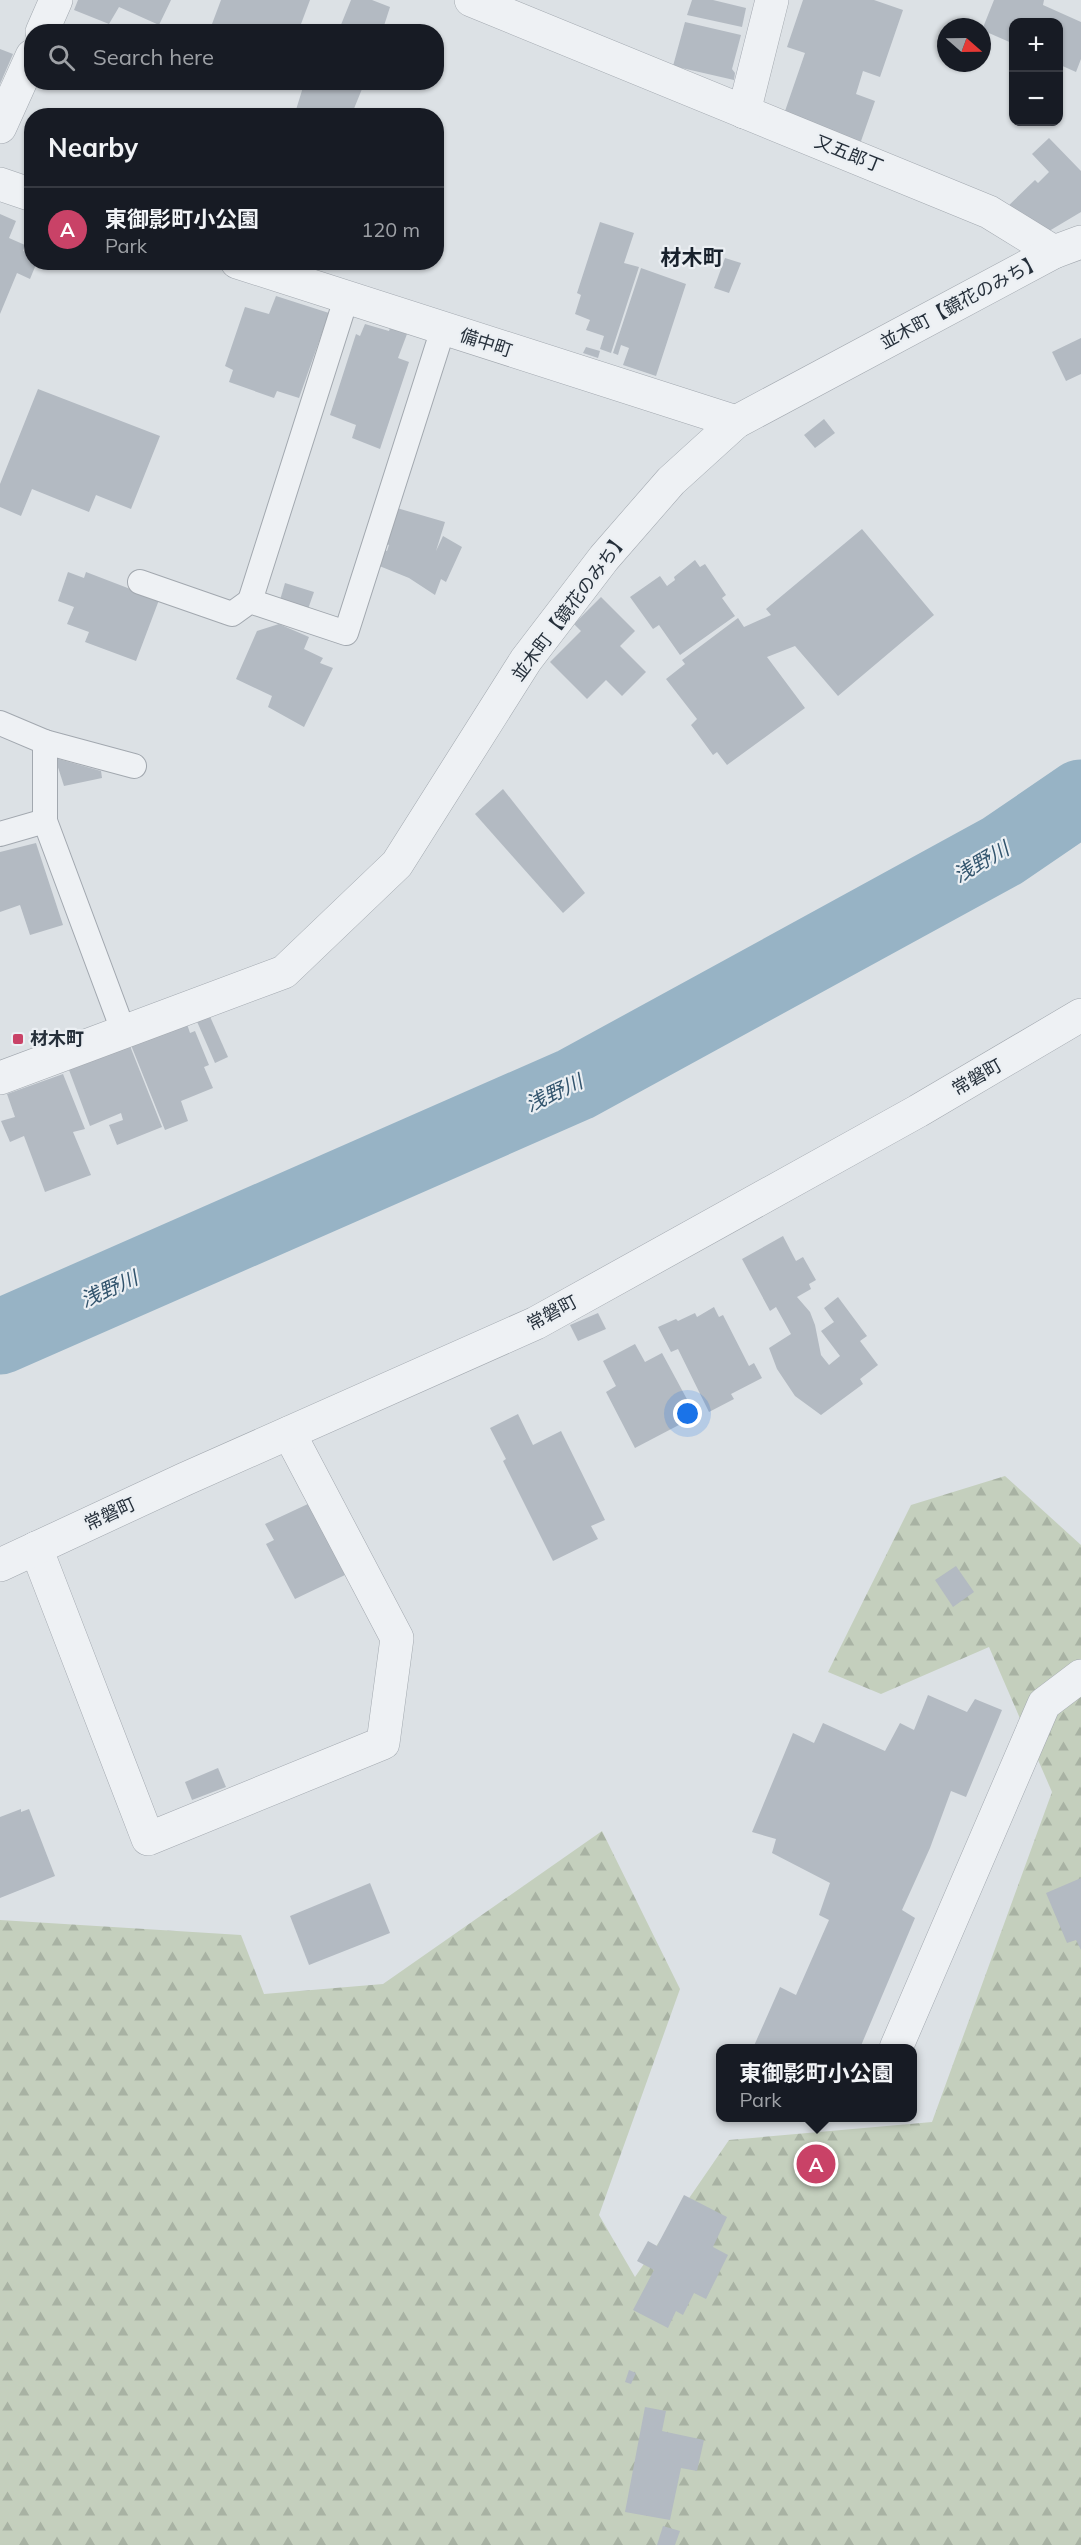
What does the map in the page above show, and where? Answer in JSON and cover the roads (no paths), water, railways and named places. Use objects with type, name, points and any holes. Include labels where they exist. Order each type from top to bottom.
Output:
[{"type":"street","points":[[46,24],[56,0]]},
{"type":"street","name":"又五郎丁","points":[[471,0],[989,212],[1068,247]]},
{"type":"street","points":[[744,112],[772,0]]},
{"type":"street","points":[[0,127],[24,74]]},
{"type":"street","points":[[0,184],[24,192]]},
{"type":"street","name":"並木町【鏡花のみち】","points":[[0,1078],[284,972],[397,864],[526,660],[604,558],[670,481],[736,422],[1068,247]]},
{"type":"street","name":"備中町","points":[[261,270],[736,422]]},
{"type":"street","name":"常磐町","points":[[0,1565],[536,1323],[918,1111],[1081,1015]]},
{"type":"street","points":[[36,1548],[148,1839],[383,1743],[397,1638],[289,1433]]},
{"type":"street","points":[[898,2044],[1044,1704],[1081,1676]]},
{"type":"lane","points":[[140,582],[232,614],[250,601],[346,299]]},
{"type":"lane","points":[[250,601],[346,633],[443,329]]},
{"type":"lane","points":[[0,723],[45,742],[134,766]]},
{"type":"lane","points":[[45,742],[45,821],[124,1033]]},
{"type":"lane","points":[[0,834],[45,821]]},
{"type":"waterway","name":"浅野川","points":[[0,1337],[576,1084],[1002,851],[1081,797]]},
{"type":"place","name":"材木町","points":[[18,1039]]},
{"type":"place","name":"東御影町小公園","points":[[816,2164]]},
{"type":"district","name":"材木町","points":[[692,258]]}]
